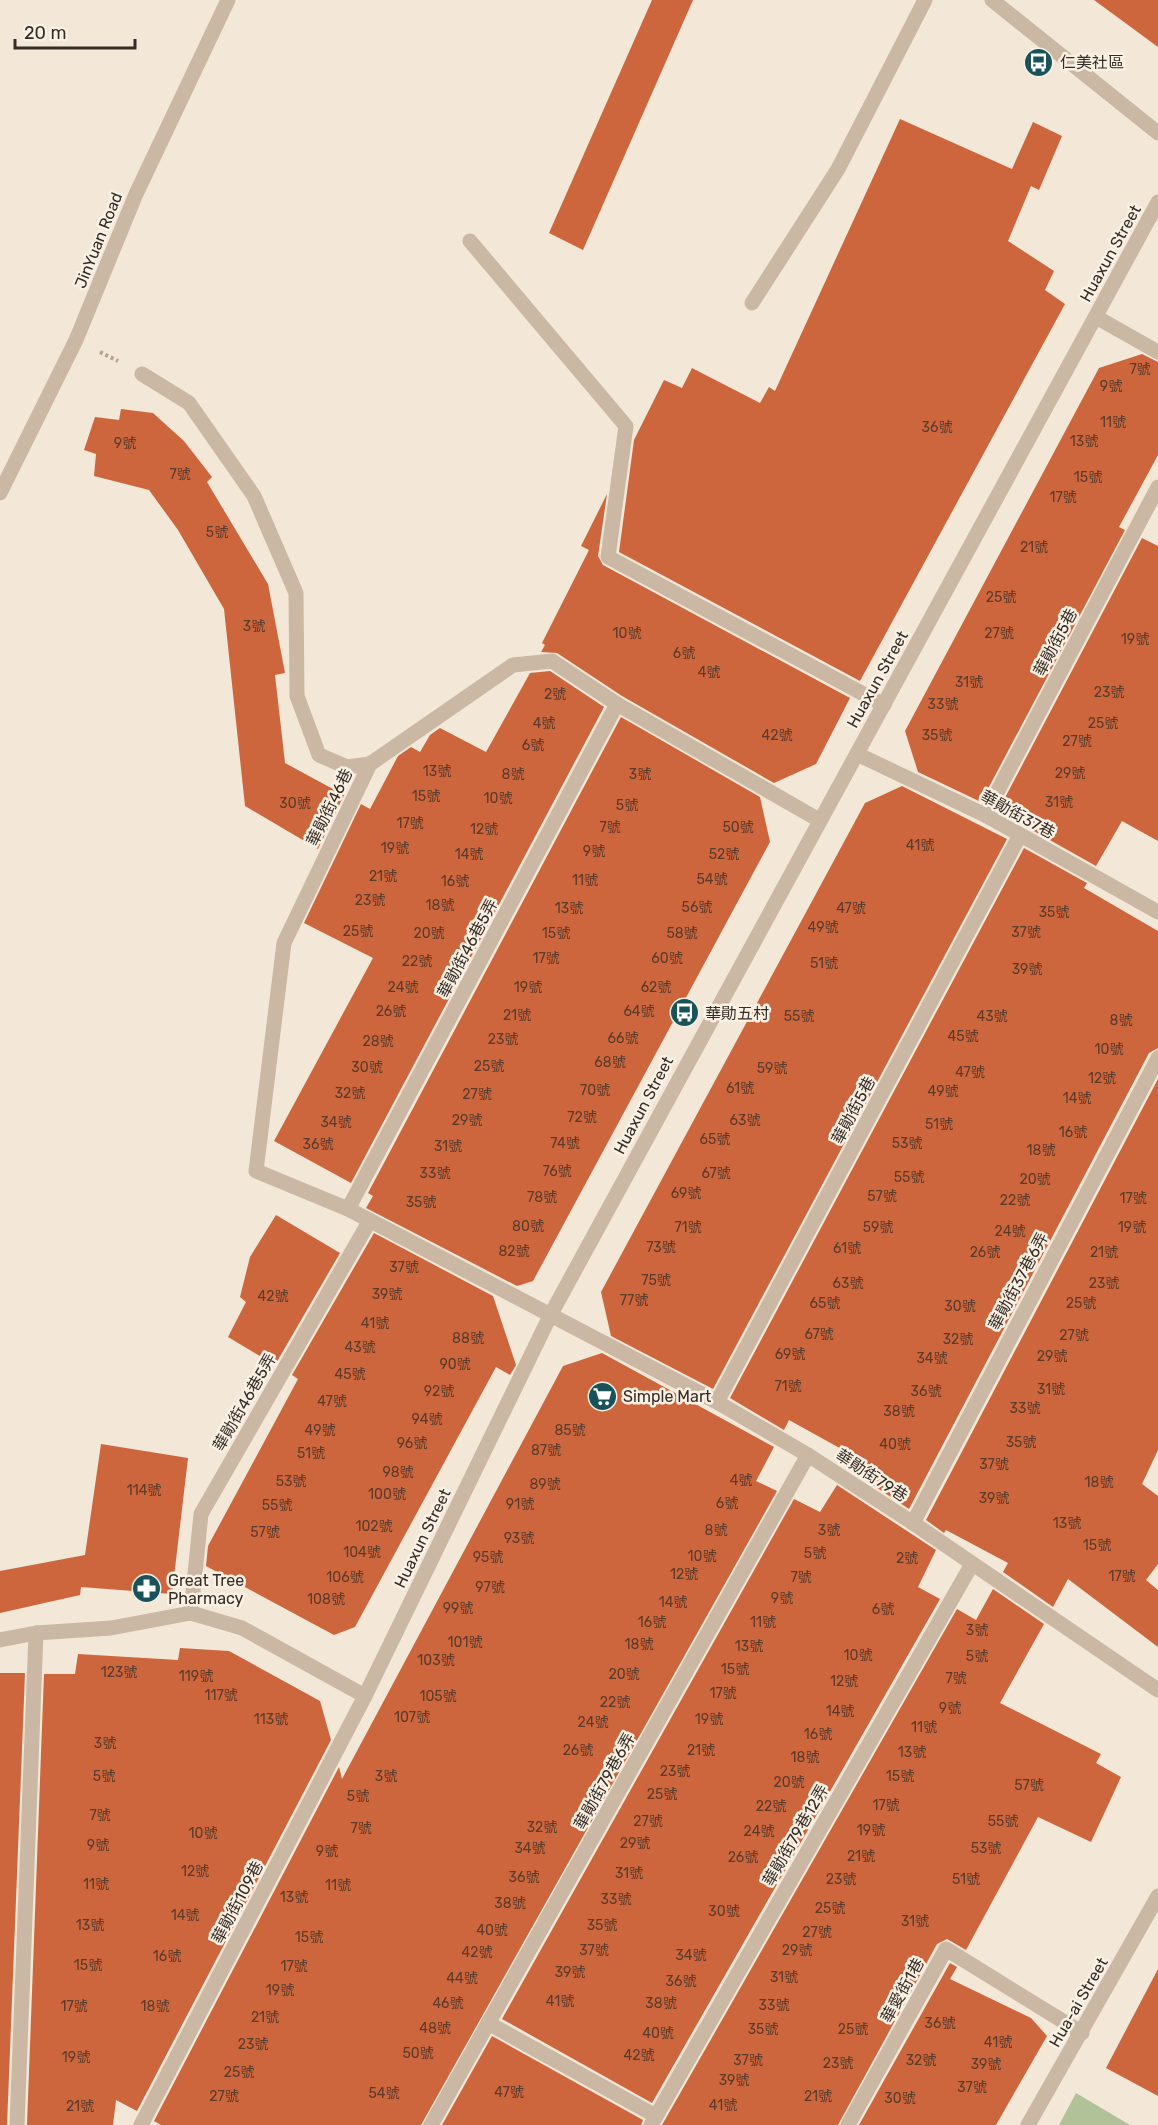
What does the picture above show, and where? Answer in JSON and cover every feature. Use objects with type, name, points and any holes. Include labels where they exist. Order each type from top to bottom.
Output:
[{"type":"street","name":"JinYuan Road","points":[[0,494],[76,340],[136,194],[228,0]]},
{"type":"street","points":[[752,303],[838,169],[925,0]]},
{"type":"street","points":[[992,0],[1158,133]]},
{"type":"street","name":"Huaxun Street","points":[[365,1696],[551,1314],[1158,202]]},
{"type":"street","points":[[470,241],[626,426],[608,557],[884,705]]},
{"type":"street","points":[[1096,317],[1158,352]]},
{"type":"street","points":[[142,374],[189,403],[254,496],[296,593],[297,696],[319,755],[346,767],[370,764]]},
{"type":"street","name":"華勛街5巷","points":[[985,815],[1158,487]]},
{"type":"street","name":"華勛街46巷","points":[[348,1209],[256,1170],[284,943],[370,764],[513,665],[552,661],[617,704],[819,820]]},
{"type":"street","name":"華勛街46巷5弄","points":[[348,1209],[617,704]]},
{"type":"street","name":"華勛街37巷","points":[[857,754],[985,815],[1158,912]]},
{"type":"street","name":"華勛街5巷","points":[[717,1402],[1020,835]]},
{"type":"street","name":"華勛街37巷6弄","points":[[913,1523],[1158,1058]]},
{"type":"street","name":"華勛街79巷","points":[[348,1209],[717,1402],[808,1455],[913,1523],[1158,1690]]},
{"type":"street","name":"華勛街46巷5弄","points":[[191,1613],[201,1514],[369,1222]]},
{"type":"street","name":"華勛街79巷6弄","points":[[431,2125],[808,1455]]},
{"type":"street","name":"華勛街79巷12弄","points":[[653,2121],[972,1564]]},
{"type":"street","points":[[0,1640],[36,1633],[111,1628],[191,1613],[242,1628],[365,1696]]},
{"type":"street","points":[[17,2125],[36,1633]]},
{"type":"street","name":"華勛街109巷","points":[[141,2125],[365,1696]]},
{"type":"street","name":"Hua-ai Street","points":[[1029,2125],[1158,1896]]},
{"type":"street","name":"華愛街1巷","points":[[848,2125],[946,1949],[1082,2033]]},
{"type":"street","points":[[488,2024],[653,2121]]},
{"type":"path","points":[[76,340],[142,374]]},
{"type":"green space","points":[[1076,2093],[1130,2125],[1059,2125]]},
{"type":"building","points":[[652,0],[693,0],[583,250],[549,233]]},
{"type":"building","points":[[1094,0],[1158,0],[1158,47]]},
{"type":"building","points":[[900,119],[1012,169],[1033,122],[1062,136],[1039,190],[1031,186],[1008,241],[1054,271],[1045,290],[1065,304],[860,681],[619,552],[634,440],[664,380],[682,388],[692,368],[760,403],[769,387],[775,391]]},
{"type":"building","points":[[1142,354],[1158,362],[1158,455],[1119,527],[1125,530],[981,802],[918,772],[905,731],[1099,368]]},
{"type":"building","points":[[121,409],[153,413],[184,441],[212,477],[207,482],[268,584],[285,673],[275,675],[285,763],[344,795],[318,849],[245,806],[224,609],[178,530],[149,490],[94,476],[96,454],[84,450],[95,417],[119,420]]},
{"type":"building","points":[[607,494],[598,556],[603,565],[850,698],[816,764],[774,783],[622,696],[557,653],[541,652],[545,645],[542,643],[589,550],[581,546]]},
{"type":"building","points":[[1142,538],[1158,546],[1158,841],[1122,821],[1096,866],[998,811]]},
{"type":"building","points":[[550,671],[604,707],[351,1183],[274,1141],[373,958],[304,923],[361,804],[370,809],[398,756],[411,747],[420,752],[430,735],[440,728],[486,752],[530,673]]},
{"type":"building","points":[[621,717],[760,797],[770,842],[533,1281],[517,1286],[366,1208],[373,1196],[368,1193]]},
{"type":"building","points":[[902,786],[1007,839],[713,1389],[611,1336],[601,1292],[865,803]]},
{"type":"building","points":[[1024,848],[1087,883],[1084,888],[1158,931],[1158,1048],[1149,1053],[909,1509],[847,1468],[854,1456],[789,1420],[784,1430],[730,1398]]},
{"type":"building","points":[[1158,1079],[1158,1450],[1142,1484],[1158,1496],[1158,1564],[1146,1580],[1158,1590],[1158,1647],[1068,1579],[1053,1607],[1003,1572],[1008,1563],[946,1530],[944,1533],[926,1520]]},
{"type":"building","points":[[276,1215],[340,1253],[275,1365],[228,1337],[246,1302],[240,1297],[250,1257]]},
{"type":"building","points":[[374,1233],[493,1296],[516,1365],[510,1375],[496,1367],[355,1627],[334,1635],[206,1566],[208,1546],[298,1379],[292,1375]]},
{"type":"building","points":[[602,1353],[774,1447],[756,1481],[777,1491],[421,2125],[161,2125],[154,2121],[339,1767],[342,1779],[563,1366]]},
{"type":"building","points":[[101,1444],[188,1458],[172,1594],[81,1587],[80,1595],[0,1613],[0,1571],[85,1555]]},
{"type":"building","points":[[837,1485],[936,1550],[918,1587],[940,1599],[652,2103],[502,2019],[794,1499],[820,1512]]},
{"type":"building","points":[[993,1589],[1044,1624],[1000,1703],[1101,1754],[1096,1763],[1121,1777],[1091,1842],[1038,1817],[966,1950],[947,1939],[937,1944],[838,2125],[662,2125],[957,1609],[976,1620]]},
{"type":"building","points":[[180,1648],[229,1651],[320,1701],[331,1740],[137,2111],[116,2100],[113,2125],[27,2125],[44,1674],[75,1674],[78,1654],[178,1660]]},
{"type":"building","points":[[0,1673],[25,1673],[7,2125],[0,2125]]},
{"type":"building","points":[[950,1963],[957,1967],[950,1979],[1031,2018],[1047,2036],[996,2125],[859,2125]]},
{"type":"building","points":[[1158,1969],[1158,2096],[1106,2068]]},
{"type":"building","points":[[492,2036],[643,2120],[641,2125],[442,2125]]},
{"type":"place","name":"仁美社區","points":[[1039,62]]},
{"type":"place","name":"華勛五村","points":[[684,1013]]},
{"type":"place","name":"Simple Mart","points":[[602,1396]]},
{"type":"place","name":"Great Tree Pharmacy","points":[[147,1589]]}]
